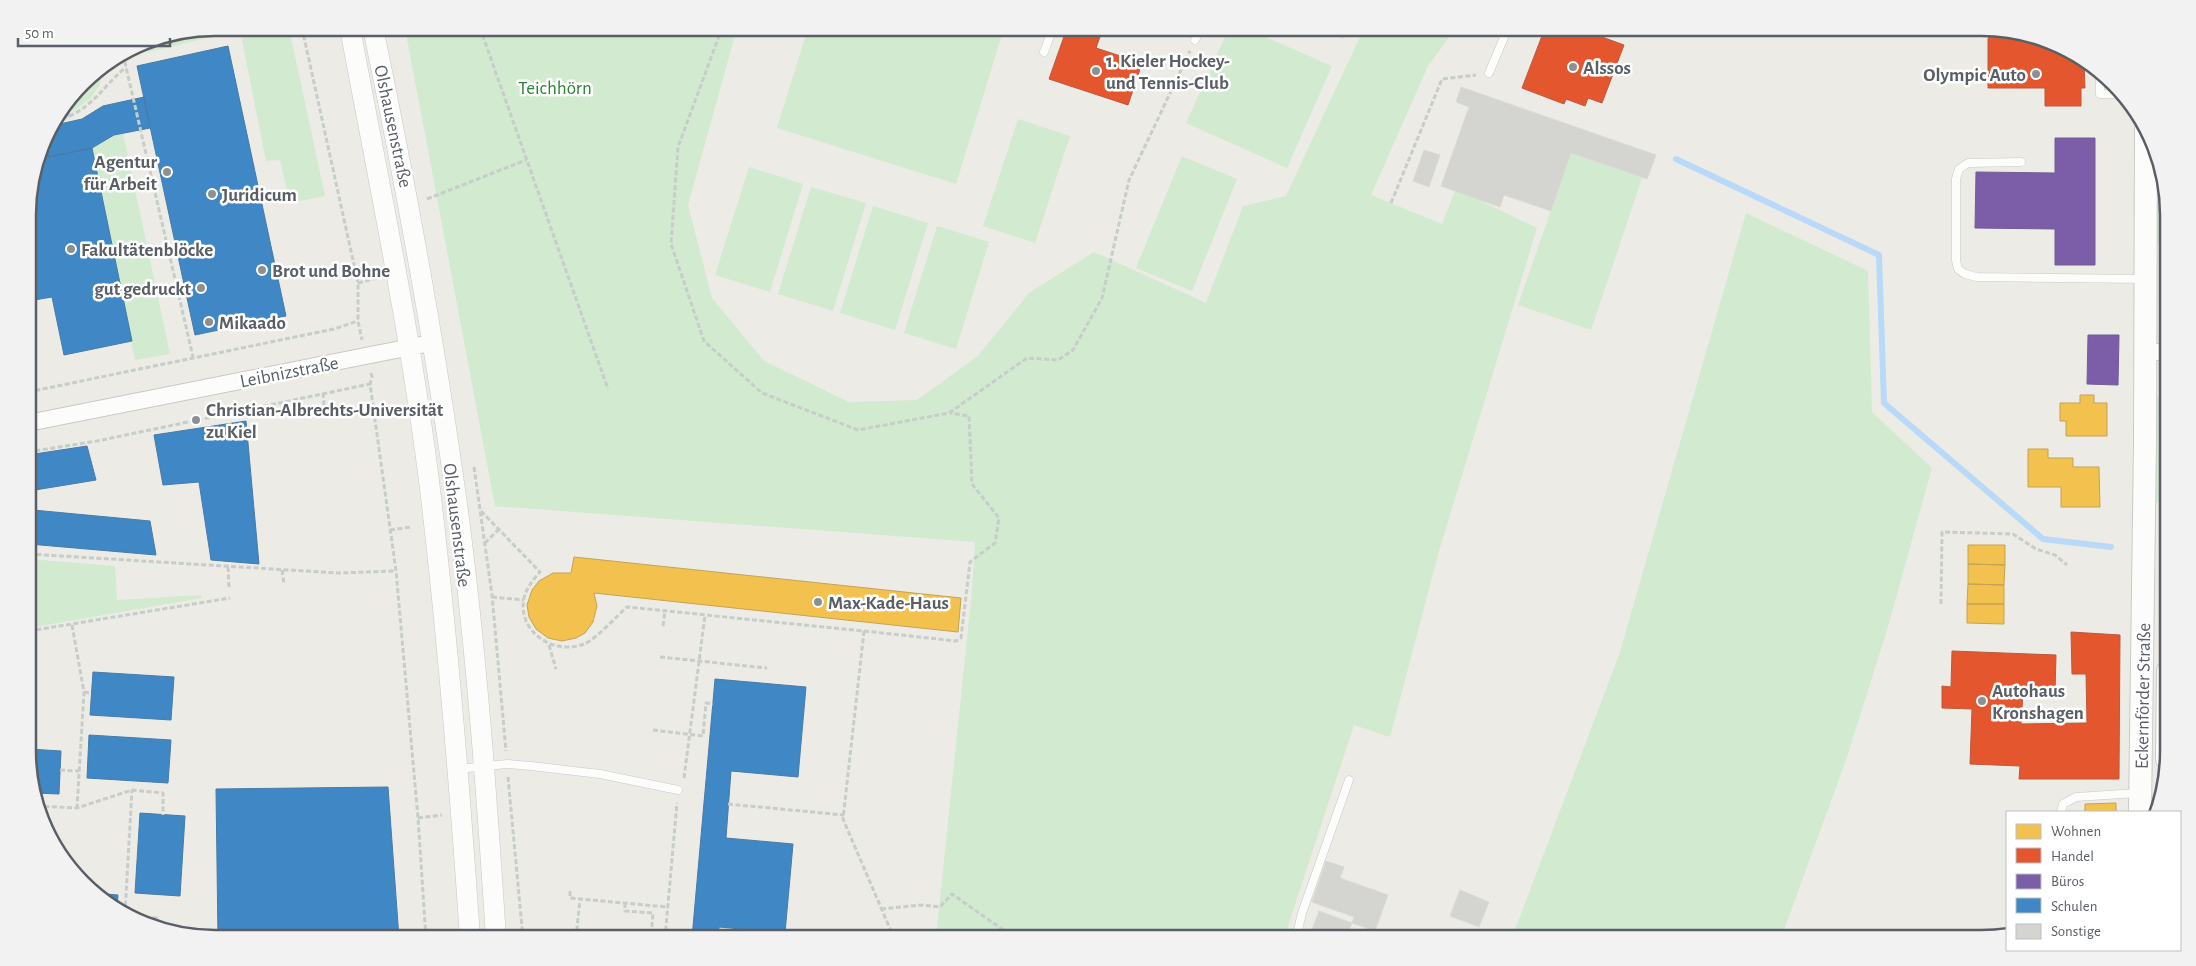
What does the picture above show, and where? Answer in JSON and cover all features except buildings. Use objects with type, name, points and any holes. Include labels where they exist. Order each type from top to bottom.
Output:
[{"type":"main road","name":"Eckernförder Straße","points":[[2140,803],[2157,352],[2146,279],[2146,147]]},
{"type":"street","name":"Olshausenstraße","points":[[352,36],[397,273],[430,496],[458,770],[469,930]]},
{"type":"street","name":"Olshausenstraße","points":[[376,36],[409,202],[459,519],[484,766],[495,930]]},
{"type":"street","name":"Leibnizstraße","points":[[37,421],[431,343]]},
{"type":"lane","points":[[1044,52],[1050,36]]},
{"type":"lane","points":[[1195,40],[1197,36]]},
{"type":"lane","points":[[1489,73],[1505,36]]},
{"type":"lane","points":[[2100,82],[2100,94],[2112,94]]},
{"type":"lane","points":[[2021,162],[1968,163],[1959,169],[1956,188],[1956,260],[1958,269],[1965,274],[1977,277],[2146,279]]},
{"type":"lane","points":[[458,770],[507,764],[600,774],[678,790]]},
{"type":"lane","points":[[1298,930],[1302,913],[1349,780]]},
{"type":"lane","points":[[2061,811],[2063,804],[2076,797],[2140,803]]},
{"type":"path","points":[[304,36],[358,283],[358,321],[365,356],[372,377],[370,384],[396,571],[418,818],[425,930]]},
{"type":"path","points":[[483,36],[608,389]]},
{"type":"path","points":[[480,511],[540,572],[530,584],[524,600],[526,617],[533,632],[549,645],[567,648],[585,644],[627,607],[956,641],[961,638],[970,562],[995,543],[999,518],[972,484],[968,416],[949,413],[858,430],[762,393],[704,340],[671,244],[678,147],[719,36]]},
{"type":"path","points":[[949,413],[1027,358],[1058,360],[1073,350],[1102,298],[1129,180],[1195,40]]},
{"type":"path","points":[[125,61],[193,357]]},
{"type":"path","points":[[65,118],[93,103],[110,81],[126,67]]},
{"type":"path","points":[[1391,203],[1442,79],[1489,73]]},
{"type":"path","points":[[409,202],[428,198],[526,160]]},
{"type":"path","points":[[37,390],[334,329],[358,321]]},
{"type":"path","points":[[37,451],[97,440],[370,384]]},
{"type":"path","points":[[323,393],[326,414]]},
{"type":"path","points":[[390,530],[411,527]]},
{"type":"path","points":[[485,543],[498,530]]},
{"type":"path","points":[[1941,604],[1942,532],[2013,534],[2036,549],[2056,555],[2066,565]]},
{"type":"path","points":[[36,554],[338,573],[396,571]]},
{"type":"path","points":[[228,567],[229,586]]},
{"type":"path","points":[[282,570],[284,584]]},
{"type":"path","points":[[492,597],[524,600]]},
{"type":"path","points":[[36,630],[230,598]]},
{"type":"path","points":[[664,626],[665,611]]},
{"type":"path","points":[[666,930],[678,790],[684,780],[705,615]]},
{"type":"path","points":[[72,625],[84,692],[77,808]]},
{"type":"path","points":[[864,632],[843,819],[890,930]]},
{"type":"path","points":[[549,645],[556,669]]},
{"type":"path","points":[[660,657],[767,668]]},
{"type":"path","points":[[84,692],[91,693]]},
{"type":"path","points":[[653,730],[703,736],[706,703],[712,704]]},
{"type":"path","points":[[60,770],[79,771]]},
{"type":"path","points":[[125,905],[132,790]]},
{"type":"path","points":[[45,806],[77,808],[132,790],[163,793],[163,815]]},
{"type":"path","points":[[728,804],[844,815]]},
{"type":"path","points":[[418,818],[441,815]]},
{"type":"path","points":[[570,891],[570,898],[667,907]]},
{"type":"path","points":[[881,909],[922,905],[940,907],[952,894],[1003,930]]},
{"type":"path","points":[[577,930],[580,899]]},
{"type":"path","points":[[625,903],[625,911],[653,913],[652,930]]},
{"type":"green space","points":[[215,36],[148,52],[147,50],[169,42]]},
{"type":"green space","points":[[241,36],[291,36],[325,196],[290,203],[280,160],[266,161]]},
{"type":"green space","name":"Teichhörn","points":[[407,36],[735,36],[688,205],[712,298],[764,361],[849,402],[917,400],[978,356],[1029,293],[1094,252],[1206,303],[1243,206],[1286,196],[1360,36],[1450,36],[1428,66],[1371,195],[1442,224],[1456,189],[1537,228],[1439,551],[1390,737],[1354,725],[1287,930],[937,930],[972,590],[975,542],[495,506]]},
{"type":"green space","points":[[806,36],[1002,36],[956,184],[777,128]]},
{"type":"green space","points":[[1225,36],[1263,36],[1332,66],[1287,168],[1186,123]]},
{"type":"green space","points":[[102,77],[99,86],[90,99],[72,112],[73,106]]},
{"type":"green space","points":[[1018,119],[1070,136],[1035,243],[983,226]]},
{"type":"green space","points":[[123,133],[170,354],[135,360],[92,148],[114,135]]},
{"type":"green space","points":[[1571,153],[1642,178],[1591,330],[1518,305]]},
{"type":"green space","points":[[1182,156],[1237,179],[1192,291],[1136,268]]},
{"type":"green space","points":[[749,167],[803,184],[770,292],[715,275]]},
{"type":"green space","points":[[2157,184],[2160,215],[2160,245],[2156,244]]},
{"type":"green space","points":[[811,187],[866,203],[833,311],[778,294]]},
{"type":"green space","points":[[873,206],[928,223],[895,330],[840,313]]},
{"type":"green space","points":[[1746,213],[1868,271],[1872,412],[1932,468],[1887,630],[1846,760],[1784,930],[1515,930],[1620,652]]},
{"type":"green space","points":[[937,226],[989,242],[956,349],[904,333]]},
{"type":"green space","points":[[2157,396],[2160,399],[2160,501],[2157,503],[2155,503],[2155,398]]},
{"type":"green space","points":[[36,560],[115,566],[117,600],[201,595],[202,598],[36,627]]},
{"type":"waterway","points":[[1676,159],[1879,255],[1884,403],[2043,539],[2111,547]]},
{"type":"place","name":"Alssos","points":[[1573,67]]},
{"type":"place","name":"1. Kieler Hockey- und Tennis-Club","points":[[1096,71]]},
{"type":"place","name":"Olympic Auto","points":[[2036,74]]},
{"type":"place","name":"Agentur für Arbeit","points":[[167,172]]},
{"type":"place","name":"Juridicum","points":[[212,194]]},
{"type":"place","name":"Fakultätenblöcke","points":[[71,249]]},
{"type":"place","name":"Brot und Bohne","points":[[262,270]]},
{"type":"place","name":"gut gedruckt","points":[[201,288]]},
{"type":"place","name":"Mikaado","points":[[209,322]]},
{"type":"place","name":"Christian-Albrechts-Universität zu Kiel","points":[[196,420]]},
{"type":"place","name":"Max-Kade-Haus","points":[[818,602]]},
{"type":"place","name":"Autohaus Kronshagen","points":[[1982,701]]}]
